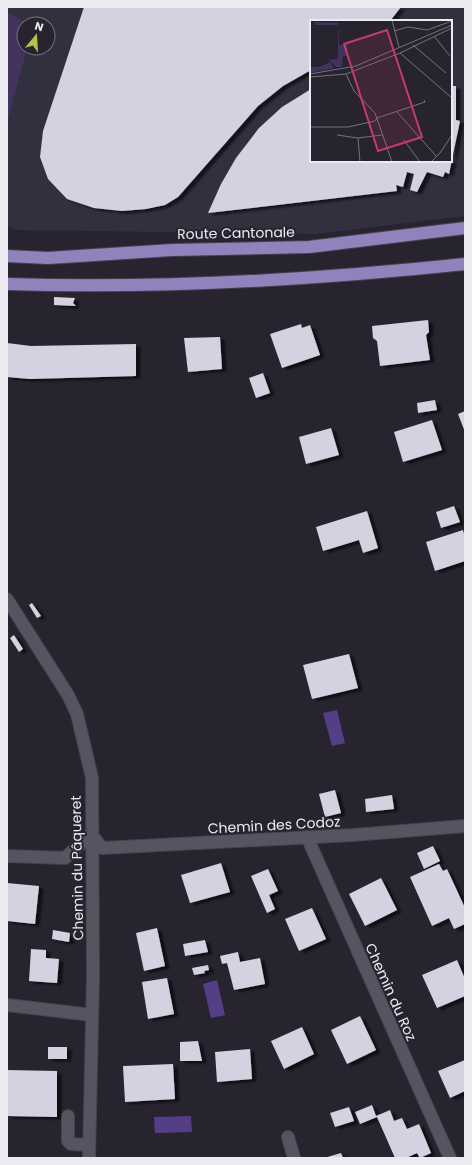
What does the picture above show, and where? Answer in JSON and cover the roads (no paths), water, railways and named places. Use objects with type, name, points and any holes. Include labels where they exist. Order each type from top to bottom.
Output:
[{"type":"main road","name":"Route Cantonale","points":[[7,256],[48,258],[172,250],[309,247],[465,228]]},
{"type":"main road","points":[[7,284],[73,286],[234,283],[465,264]]},
{"type":"street","name":"Chemin du Pâqueret","points":[[7,599],[56,675],[77,714],[92,778],[91,834],[93,939],[89,1158]]},
{"type":"street","name":"Chemin des Codoz","points":[[91,834],[102,848],[307,837],[465,826]]},
{"type":"street","points":[[7,856],[65,858],[91,834]]},
{"type":"street","name":"Chemin du Roz","points":[[307,837],[450,1158]]},
{"type":"street","points":[[7,1005],[92,1015]]},
{"type":"street","points":[[68,1116],[68,1141],[71,1144],[90,1145]]},
{"type":"street","points":[[288,1137],[294,1158]]}]
